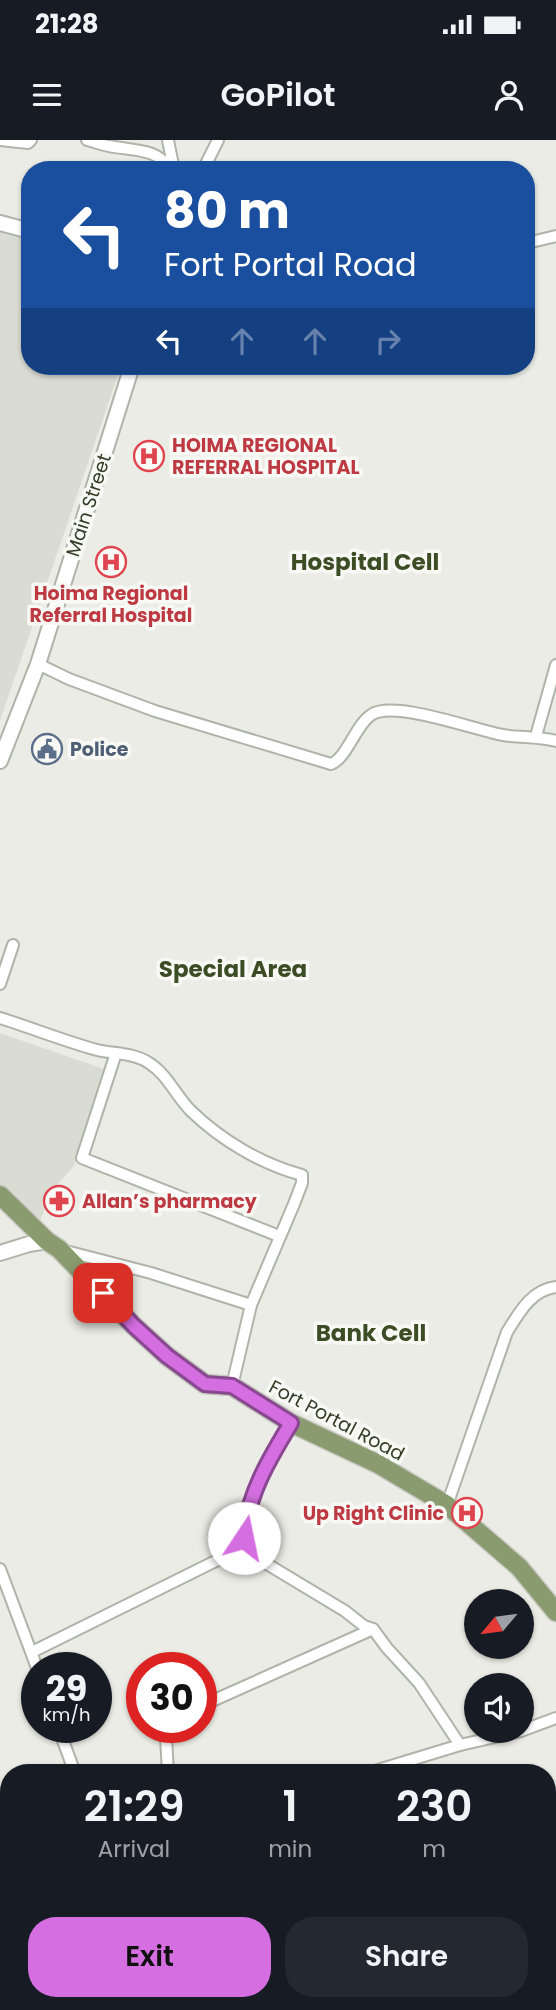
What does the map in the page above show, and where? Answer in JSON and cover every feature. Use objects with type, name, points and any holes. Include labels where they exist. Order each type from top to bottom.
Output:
[{"type":"main road","name":"Fort Portal Road","points":[[1,1198],[167,1356],[205,1384],[232,1386],[291,1423],[378,1465],[447,1505],[519,1567],[556,1612]]},
{"type":"street","points":[[0,140],[28,143],[31,140]]},
{"type":"street","points":[[87,140],[147,151],[165,161]]},
{"type":"street","points":[[168,140],[171,161]]},
{"type":"street","points":[[207,161],[218,140]]},
{"type":"street","points":[[0,223],[21,229]]},
{"type":"street","points":[[535,241],[556,236]]},
{"type":"street","name":"Main Street","points":[[0,761],[37,664],[129,375]]},
{"type":"street","points":[[37,664],[69,679],[155,710],[331,764],[338,761],[355,732],[373,713],[384,711],[396,710],[424,715],[500,735],[519,738],[536,736],[556,741]]},
{"type":"street","points":[[536,736],[556,666]]},
{"type":"street","points":[[0,984],[13,945]]},
{"type":"street","points":[[0,1018],[98,1050],[146,1060],[160,1070],[191,1111],[228,1141],[282,1170],[302,1175],[295,1204],[251,1305],[232,1386]]},
{"type":"street","points":[[117,1053],[82,1158],[279,1236]]},
{"type":"street","points":[[0,1253],[29,1244],[53,1245],[251,1305]]},
{"type":"street","points":[[447,1505],[507,1332],[534,1295],[556,1287]]},
{"type":"street","points":[[291,1423],[251,1500],[244,1528],[246,1546],[257,1558],[373,1629],[419,1683],[460,1745]]},
{"type":"street","points":[[0,1569],[32,1651],[246,1546]]},
{"type":"street","points":[[217,1699],[373,1629]]},
{"type":"street","points":[[398,1764],[460,1745],[521,1731],[556,1718]]},
{"type":"street","points":[[64,1743],[72,1764]]},
{"type":"street","points":[[166,1743],[168,1764]]},
{"type":"shaded area","points":[[0,229],[21,235],[21,375],[118,375],[0,721]]},
{"type":"shaded area","points":[[0,1033],[104,1069],[74,1166],[52,1190],[36,1231],[0,1198]]},
{"type":"place","name":"HOIMA REGIONAL REFERRAL HOSPITAL","points":[[149,456]]},
{"type":"place","name":"Hoima Regional Referral Hospital","points":[[111,562]]},
{"type":"place","name":"Police","points":[[47,749]]},
{"type":"place","name":"Allan’s pharmacy","points":[[59,1201]]},
{"type":"place","name":"Up Right Clinic","points":[[467,1513]]},
{"type":"district","name":"Hospital Cell","points":[[365,562]]},
{"type":"district","name":"Special Area","points":[[233,969]]},
{"type":"district","name":"Bank Cell","points":[[371,1333]]},
{"type":"route","points":[[103,1293],[167,1356],[205,1384],[232,1386],[291,1423],[251,1500],[244,1538]]}]
